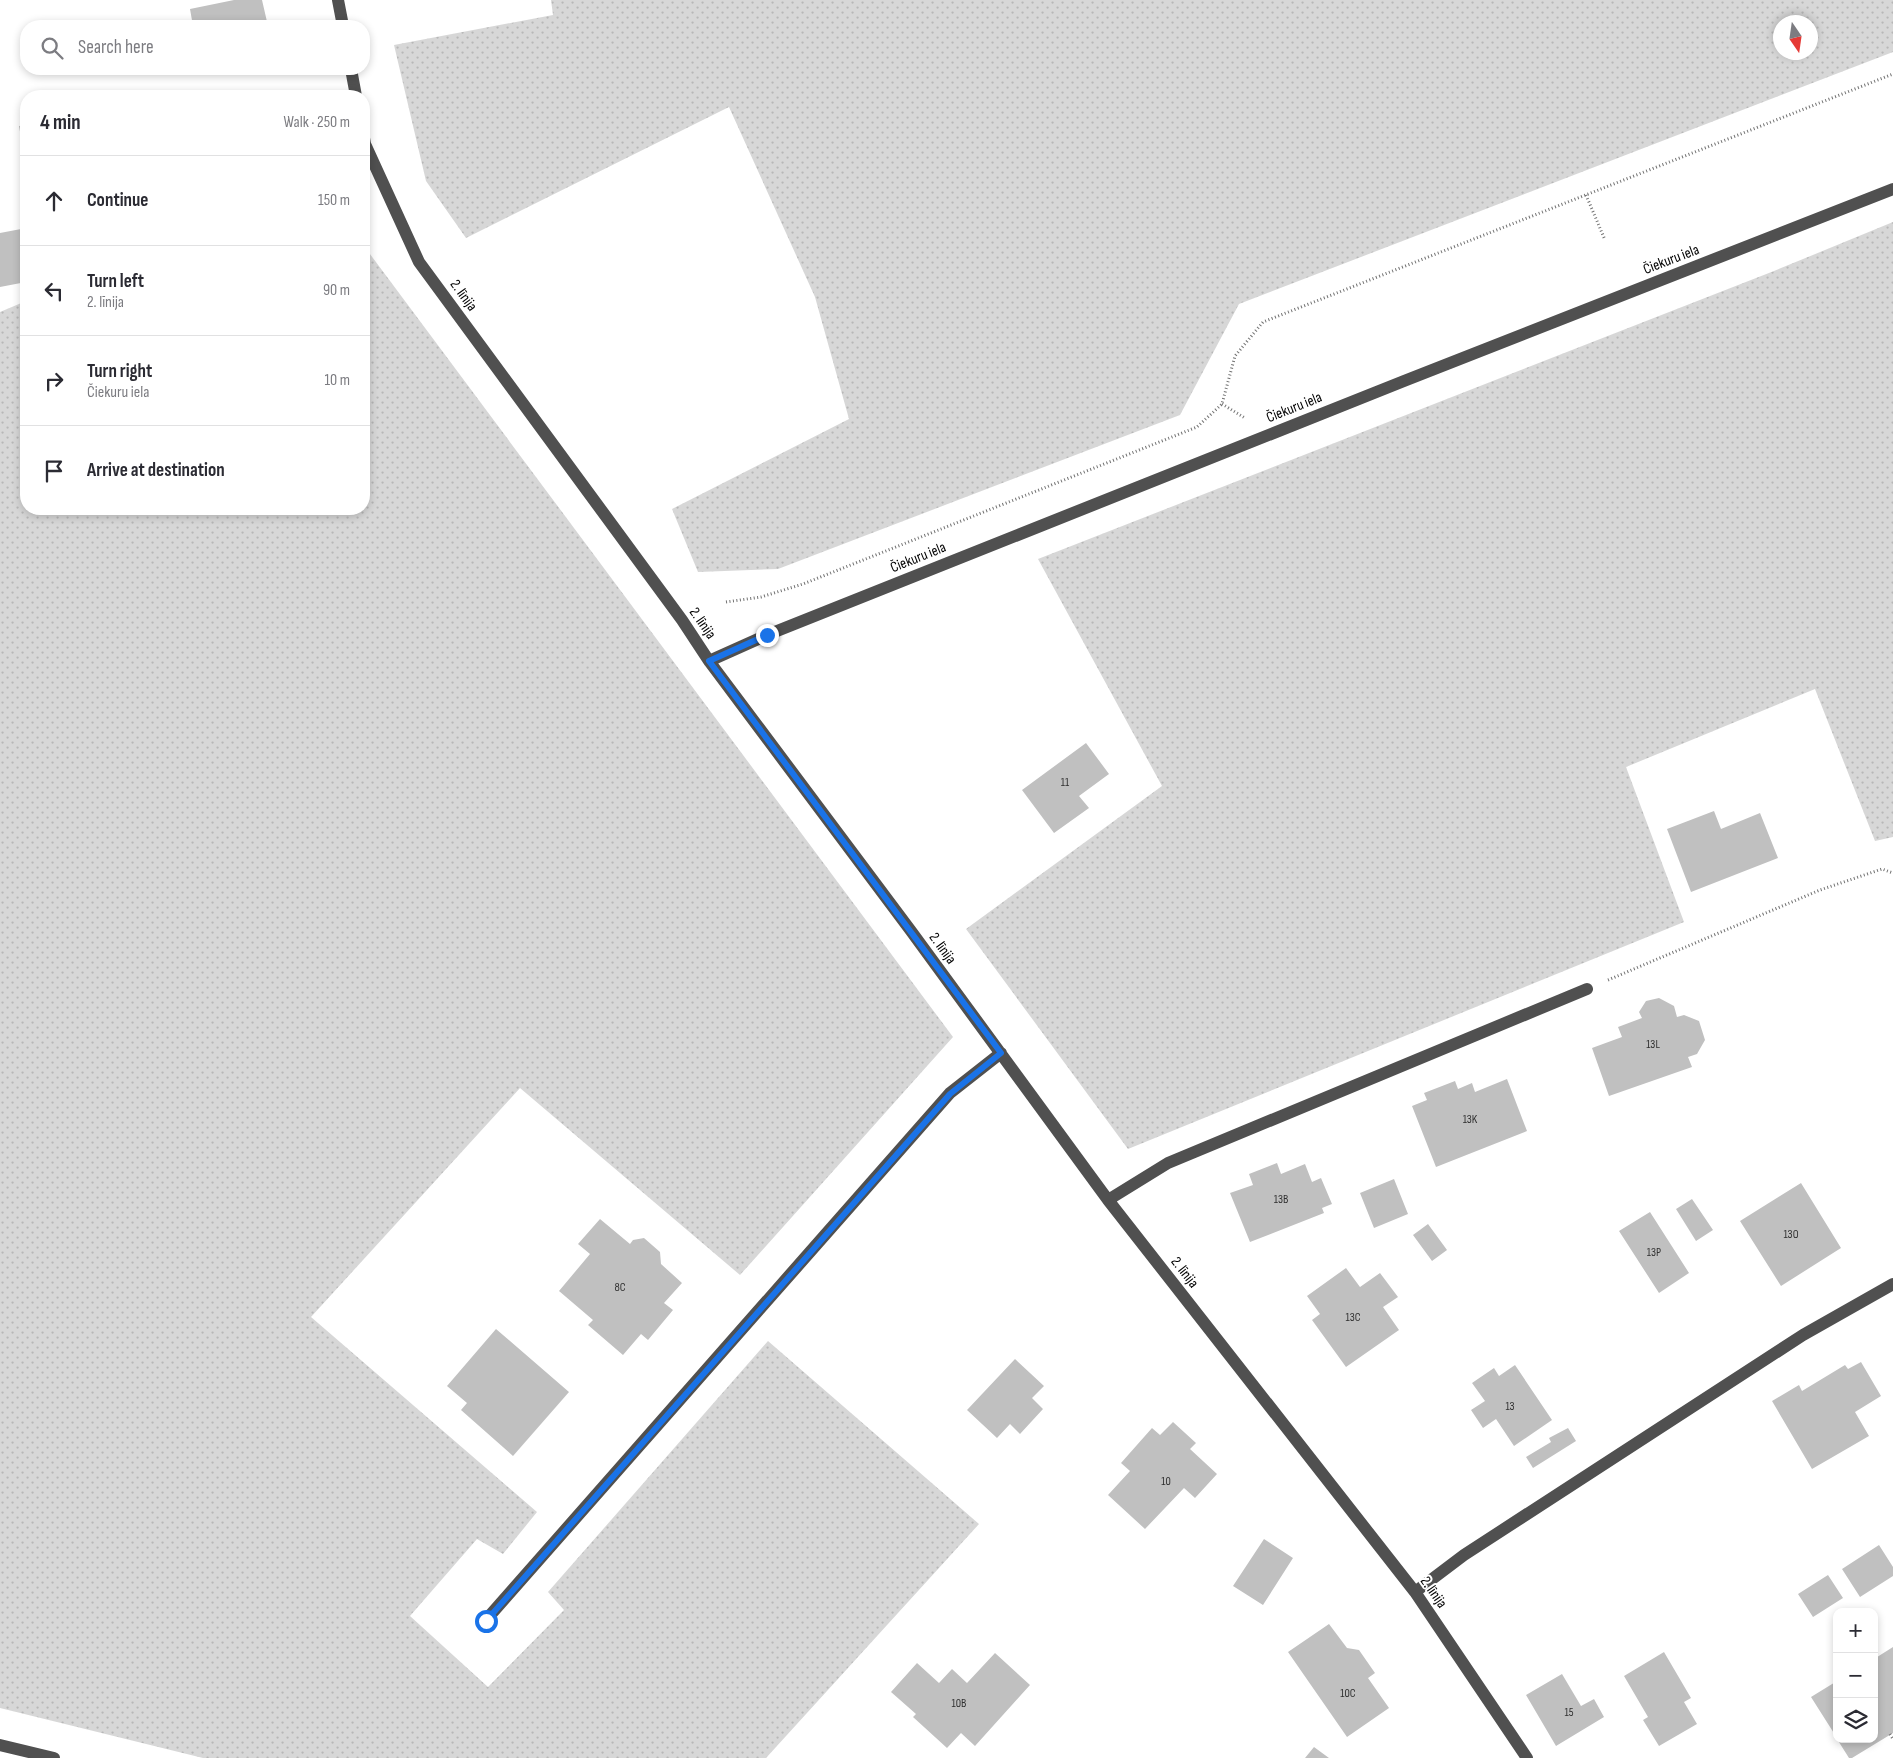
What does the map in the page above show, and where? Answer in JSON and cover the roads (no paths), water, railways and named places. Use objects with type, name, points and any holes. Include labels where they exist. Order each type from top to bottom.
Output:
[{"type":"street","points":[[338,0],[342,20]]},
{"type":"street","points":[[352,75],[355,90]]},
{"type":"street","name":"2. līnija","points":[[370,155],[419,262],[682,620],[709,661],[1108,1200],[1415,1592],[1527,1758]]},
{"type":"street","name":"Čiekuru iela","points":[[709,661],[767,635],[1126,491],[1893,189]]},
{"type":"street","points":[[1108,1200],[1168,1163],[1587,989]]},
{"type":"street","points":[[486,1621],[950,1094],[1001,1053]]},
{"type":"street","points":[[1415,1592],[1464,1555],[1803,1335],[1893,1284]]},
{"type":"street","points":[[0,1745],[54,1758]]}]
